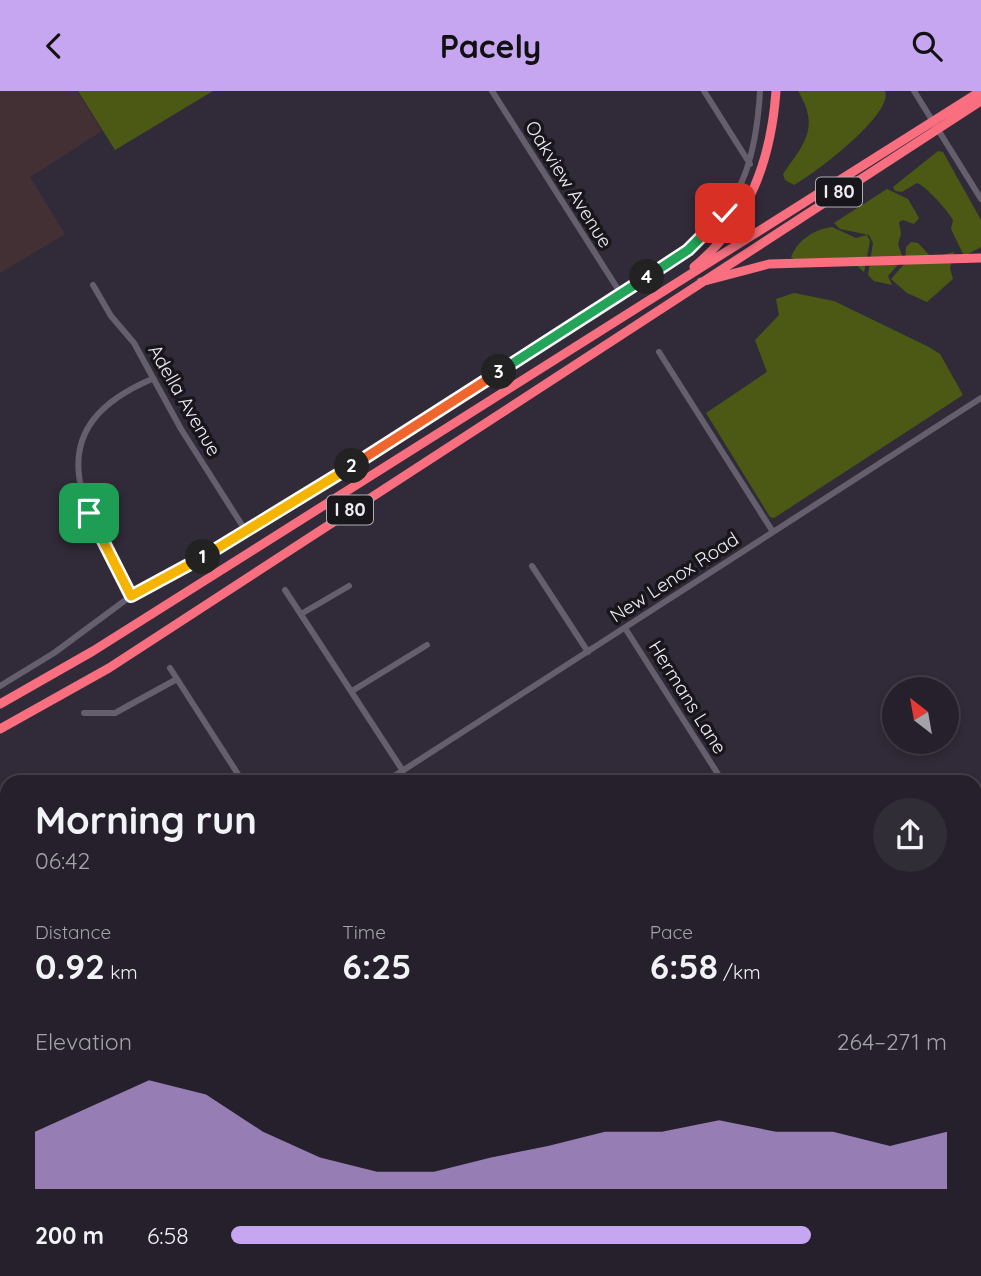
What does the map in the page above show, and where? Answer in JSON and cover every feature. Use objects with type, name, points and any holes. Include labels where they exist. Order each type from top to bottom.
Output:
[{"type":"highway","points":[[666,291],[714,250],[741,214],[764,165],[776,91]]},
{"type":"highway","name":"I 80","points":[[0,704],[93,651],[981,91]]},
{"type":"highway","name":"I 80","points":[[0,729],[109,668],[696,283],[981,101]]},
{"type":"highway","points":[[969,258],[981,252]]},
{"type":"highway","points":[[696,283],[769,264],[981,258]]},
{"type":"street","name":"Oakview Avenue","points":[[492,91],[621,294]]},
{"type":"street","points":[[704,91],[750,164]]},
{"type":"street","points":[[0,686],[54,653],[131,596],[247,533],[621,294],[708,233],[732,202],[750,164],[756,141],[760,91]]},
{"type":"street","points":[[914,91],[981,199]]},
{"type":"street","name":"Adella Avenue","points":[[93,285],[111,316],[134,343],[152,379],[247,533]]},
{"type":"street","points":[[659,352],[773,531]]},
{"type":"street","points":[[131,596],[89,513],[76,465],[82,438],[98,411],[123,391],[152,379]]},
{"type":"street","name":"New Lenox Road","points":[[396,775],[981,398]]},
{"type":"street","points":[[533,566],[588,652]]},
{"type":"street","points":[[301,614],[349,586]]},
{"type":"street","points":[[285,590],[403,771]]},
{"type":"street","name":"Hermans Lane","points":[[625,628],[719,775]]},
{"type":"street","points":[[352,691],[427,645]]},
{"type":"street","points":[[170,668],[238,775]]},
{"type":"street","points":[[84,713],[115,713],[177,680]]},
{"type":"shaded area","points":[[0,91],[77,91],[102,131],[30,177],[65,234],[0,273]]},
{"type":"green space","points":[[78,91],[213,91],[115,150]]},
{"type":"green space","points":[[798,91],[885,91],[884,101],[877,114],[865,128],[818,169],[794,185],[785,180],[783,174],[803,144],[809,125],[805,104]]},
{"type":"green space","points":[[938,151],[943,152],[981,220],[981,247],[964,256],[951,229],[953,220],[931,194],[917,183],[902,192],[895,191],[893,187]]},
{"type":"green space","points":[[887,189],[908,199],[919,218],[914,224],[903,220],[899,222],[901,234],[898,244],[903,259],[888,276],[892,285],[874,281],[868,275],[873,243],[869,235],[840,229],[834,223]]},
{"type":"green space","points":[[832,227],[856,238],[867,235],[870,241],[864,272],[847,257],[798,262],[791,257],[797,246],[807,237]]},
{"type":"green space","points":[[911,242],[918,243],[932,258],[954,252],[950,268],[953,279],[927,302],[907,293],[891,279],[905,263],[906,247]]},
{"type":"green space","points":[[794,293],[834,301],[929,347],[940,354],[963,395],[774,518],[770,517],[706,413],[767,372],[755,340],[779,315],[776,299]]},
{"type":"route","points":[[89,513],[99,538],[131,596],[247,533],[621,294],[688,250],[708,233],[725,213]]}]
